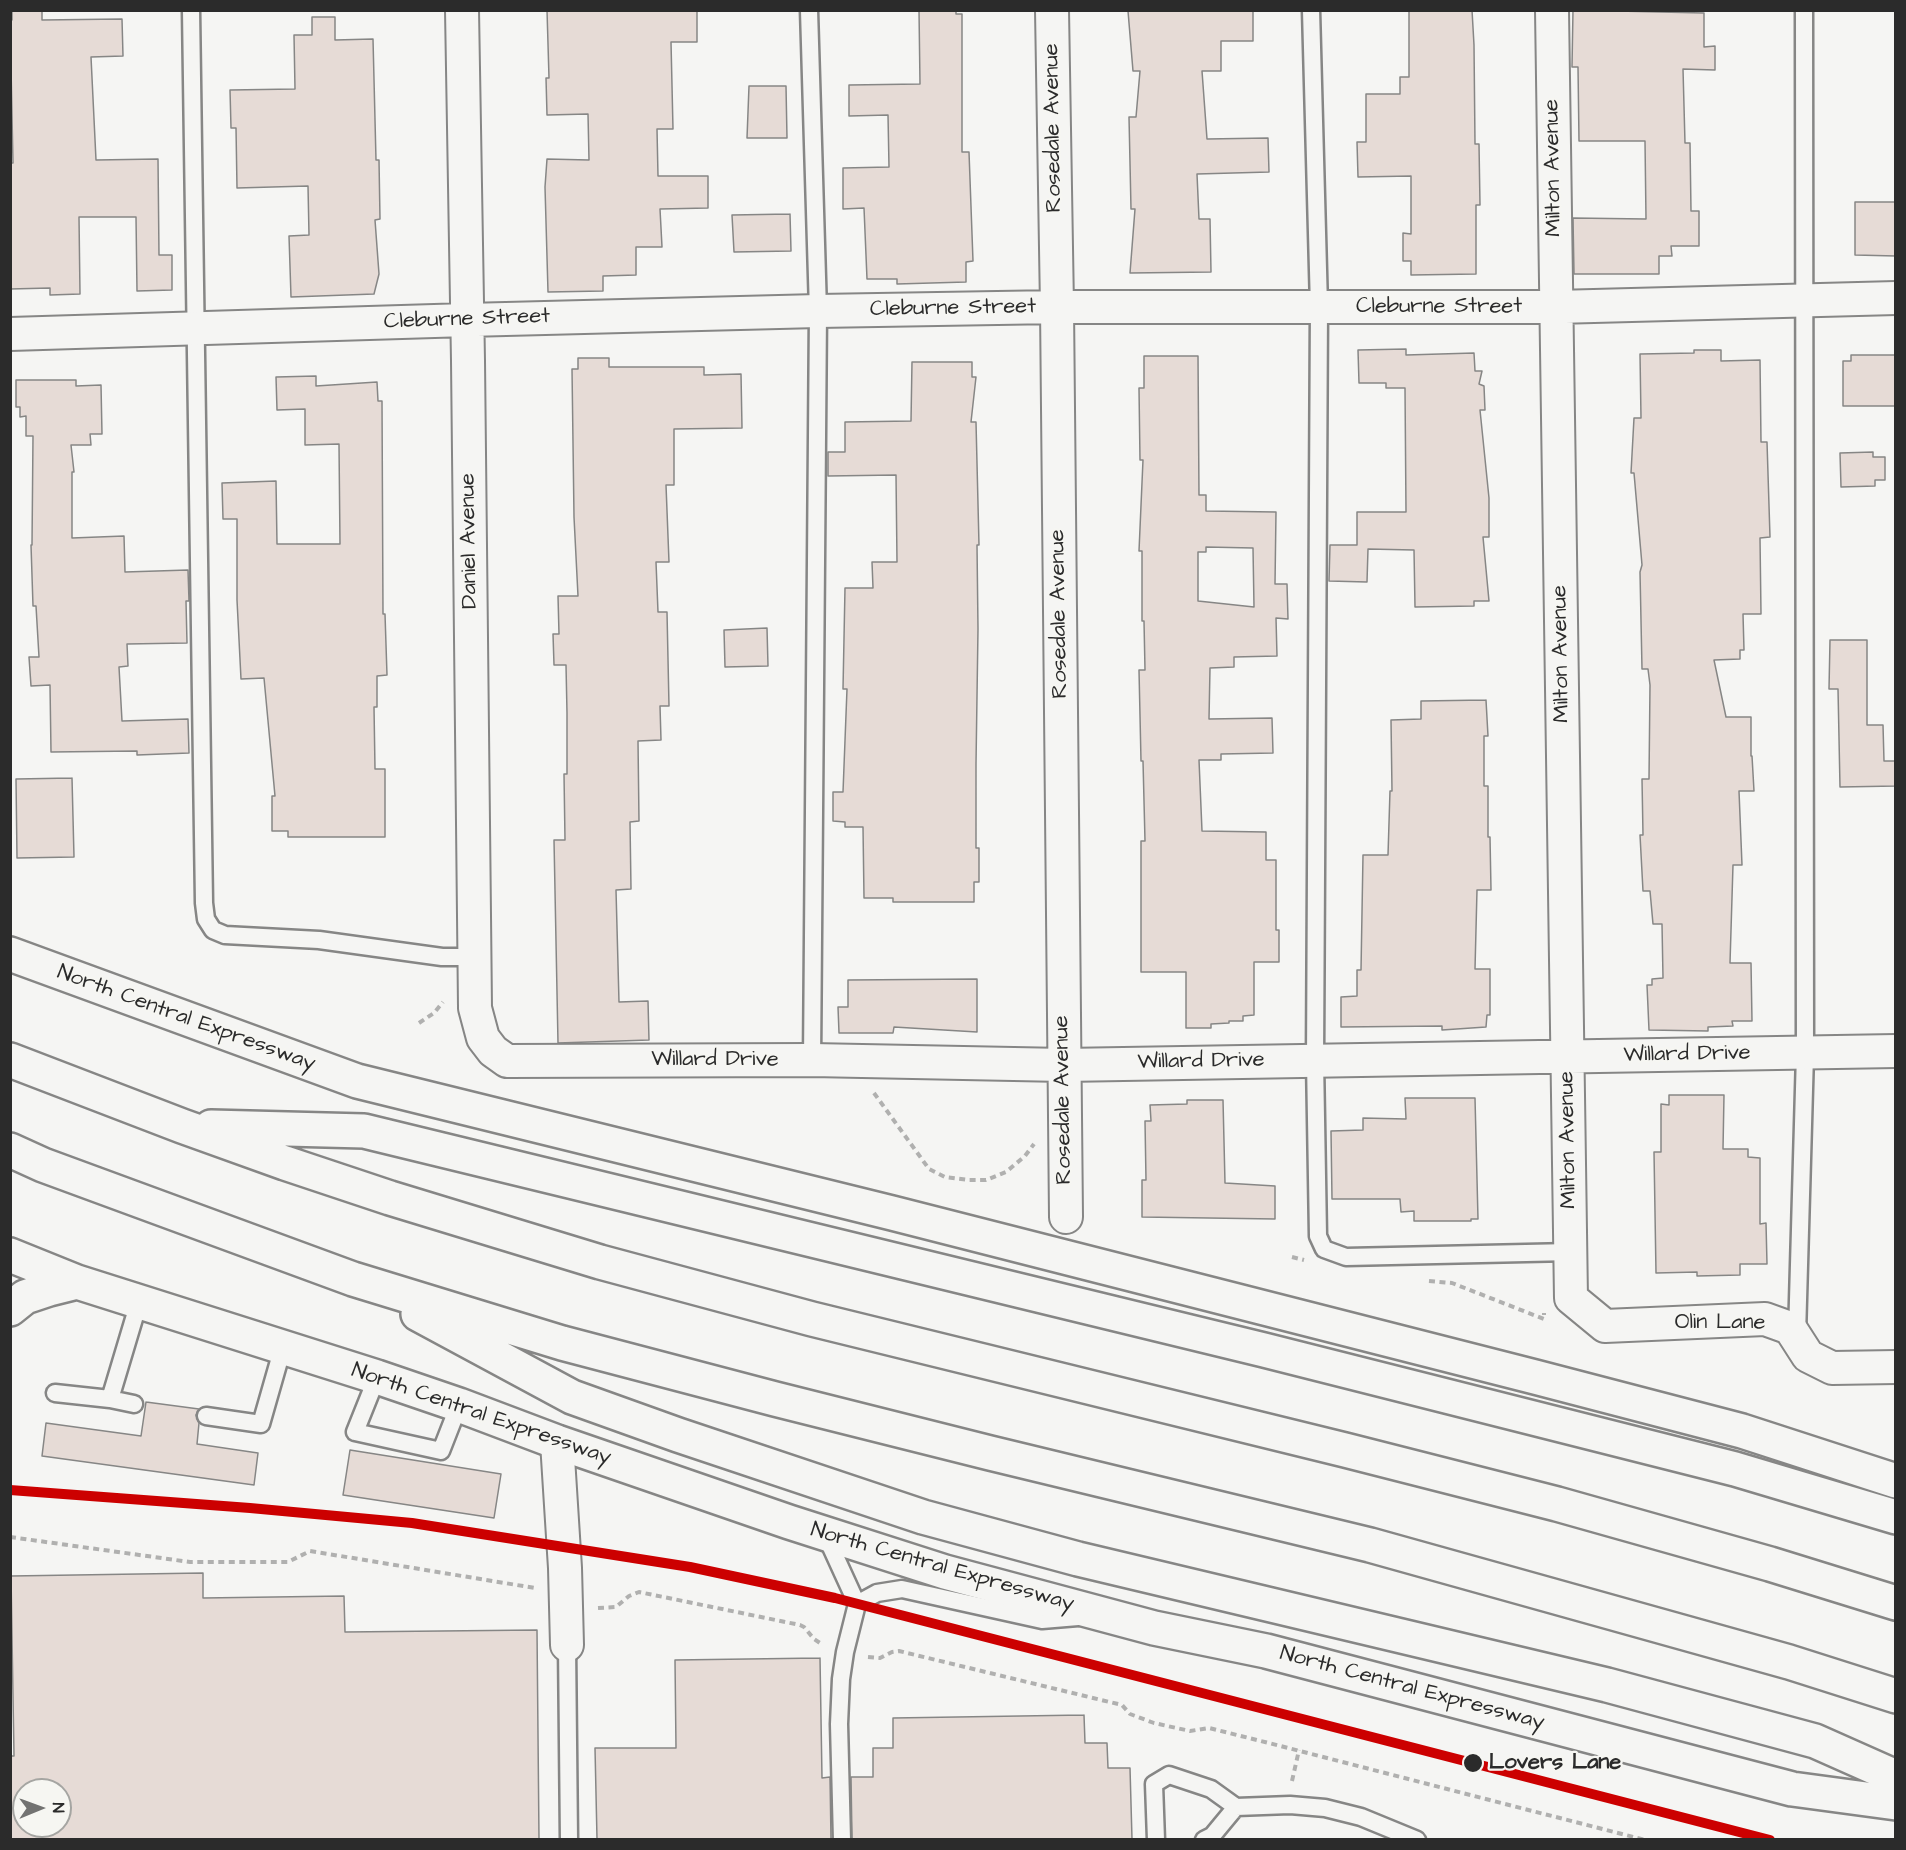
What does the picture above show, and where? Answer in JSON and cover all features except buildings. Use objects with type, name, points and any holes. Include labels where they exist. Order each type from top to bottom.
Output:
[{"type":"main road","name":"North Central Expressway","points":[[10,954],[357,1082],[892,1213],[1535,1377],[1742,1431],[1896,1480]]},
{"type":"main road","points":[[10,1060],[182,1126],[390,1198],[611,1265],[812,1319],[1546,1501],[1695,1542],[1896,1603]]},
{"type":"main road","points":[[182,1126],[364,1131],[868,1252],[1287,1356],[1735,1469],[1896,1516]]},
{"type":"main road","points":[[10,1150],[43,1165],[353,1280],[562,1343],[764,1396],[1370,1545],[1778,1659],[1896,1696]]},
{"type":"main road","name":"North Central Expressway","points":[[10,1255],[76,1282],[377,1377],[557,1442],[825,1534],[945,1572],[1154,1628],[1266,1651],[1792,1789],[1896,1803]]},
{"type":"main road","points":[[353,1280],[572,1397],[923,1517],[1090,1562],[1607,1685],[1815,1741],[1896,1777]]},
{"type":"main road","points":[[10,1309],[25,1297],[49,1288],[76,1282]]},
{"type":"street","name":"Daniel Avenue","points":[[462,10],[475,1008],[483,1038],[493,1051],[507,1061]]},
{"type":"street","name":"Rosedale Avenue","points":[[1052,10],[1066,1217]]},
{"type":"street","name":"Milton Avenue","points":[[1552,10],[1571,1252],[1558,1302]]},
{"type":"street","name":"Cleburne Street","points":[[10,334],[818,311],[1556,307],[1896,298]]},
{"type":"street","name":"Willard Drive","points":[[507,1061],[812,1060],[1064,1065],[1896,1051]]},
{"type":"street","name":"Olin Lane","points":[[1558,1302],[1605,1326],[1765,1319],[1790,1328],[1809,1356],[1832,1368],[1896,1367]]},
{"type":"street","points":[[557,1442],[567,1645]]},
{"type":"lane","points":[[191,10],[204,903],[207,919],[213,930],[225,935],[319,940],[442,957],[474,957]]},
{"type":"lane","points":[[809,10],[818,311],[812,1060]]},
{"type":"lane","points":[[1311,10],[1319,307],[1315,1060],[1318,1236],[1324,1248],[1346,1257],[1571,1252]]},
{"type":"lane","points":[[1797,1338],[1805,1054],[1804,10]]},
{"type":"lane","points":[[110,1399],[139,1302]]},
{"type":"lane","points":[[206,1416],[261,1424],[283,1347]]},
{"type":"lane","points":[[377,1377],[355,1432],[441,1451],[459,1405]]},
{"type":"lane","points":[[55,1393],[134,1404]]},
{"type":"lane","points":[[825,1534],[857,1604],[845,1652],[841,1680],[839,1724],[842,1839]]},
{"type":"lane","points":[[857,1604],[877,1593],[902,1589],[1042,1620],[1107,1615]]},
{"type":"lane","points":[[567,1645],[569,1839]]},
{"type":"lane","points":[[1156,1839],[1154,1784],[1169,1775],[1211,1789],[1236,1807],[1290,1805],[1325,1809],[1361,1817],[1417,1839]]},
{"type":"lane","points":[[1204,1839],[1212,1836],[1236,1807]]},
{"type":"path","points":[[419,1023],[434,1013],[445,1000]]},
{"type":"path","points":[[871,1089],[929,1169],[945,1177],[986,1180],[1006,1172],[1025,1156],[1036,1140]]},
{"type":"path","points":[[1292,1257],[1310,1262]]},
{"type":"path","points":[[1429,1281],[1452,1283],[1544,1319],[1558,1302]]},
{"type":"path","points":[[10,1537],[190,1562],[288,1562],[310,1551],[542,1589]]},
{"type":"path","points":[[1155,1723],[1190,1731],[1209,1728],[1645,1839]]},
{"type":"path","points":[[1291,1782],[1299,1750]]},
{"type":"transit line","points":[[10,1490],[412,1523],[690,1567],[835,1598],[1770,1840]]},
{"type":"place","name":"Lovers Lane","points":[[1473,1763]]}]
